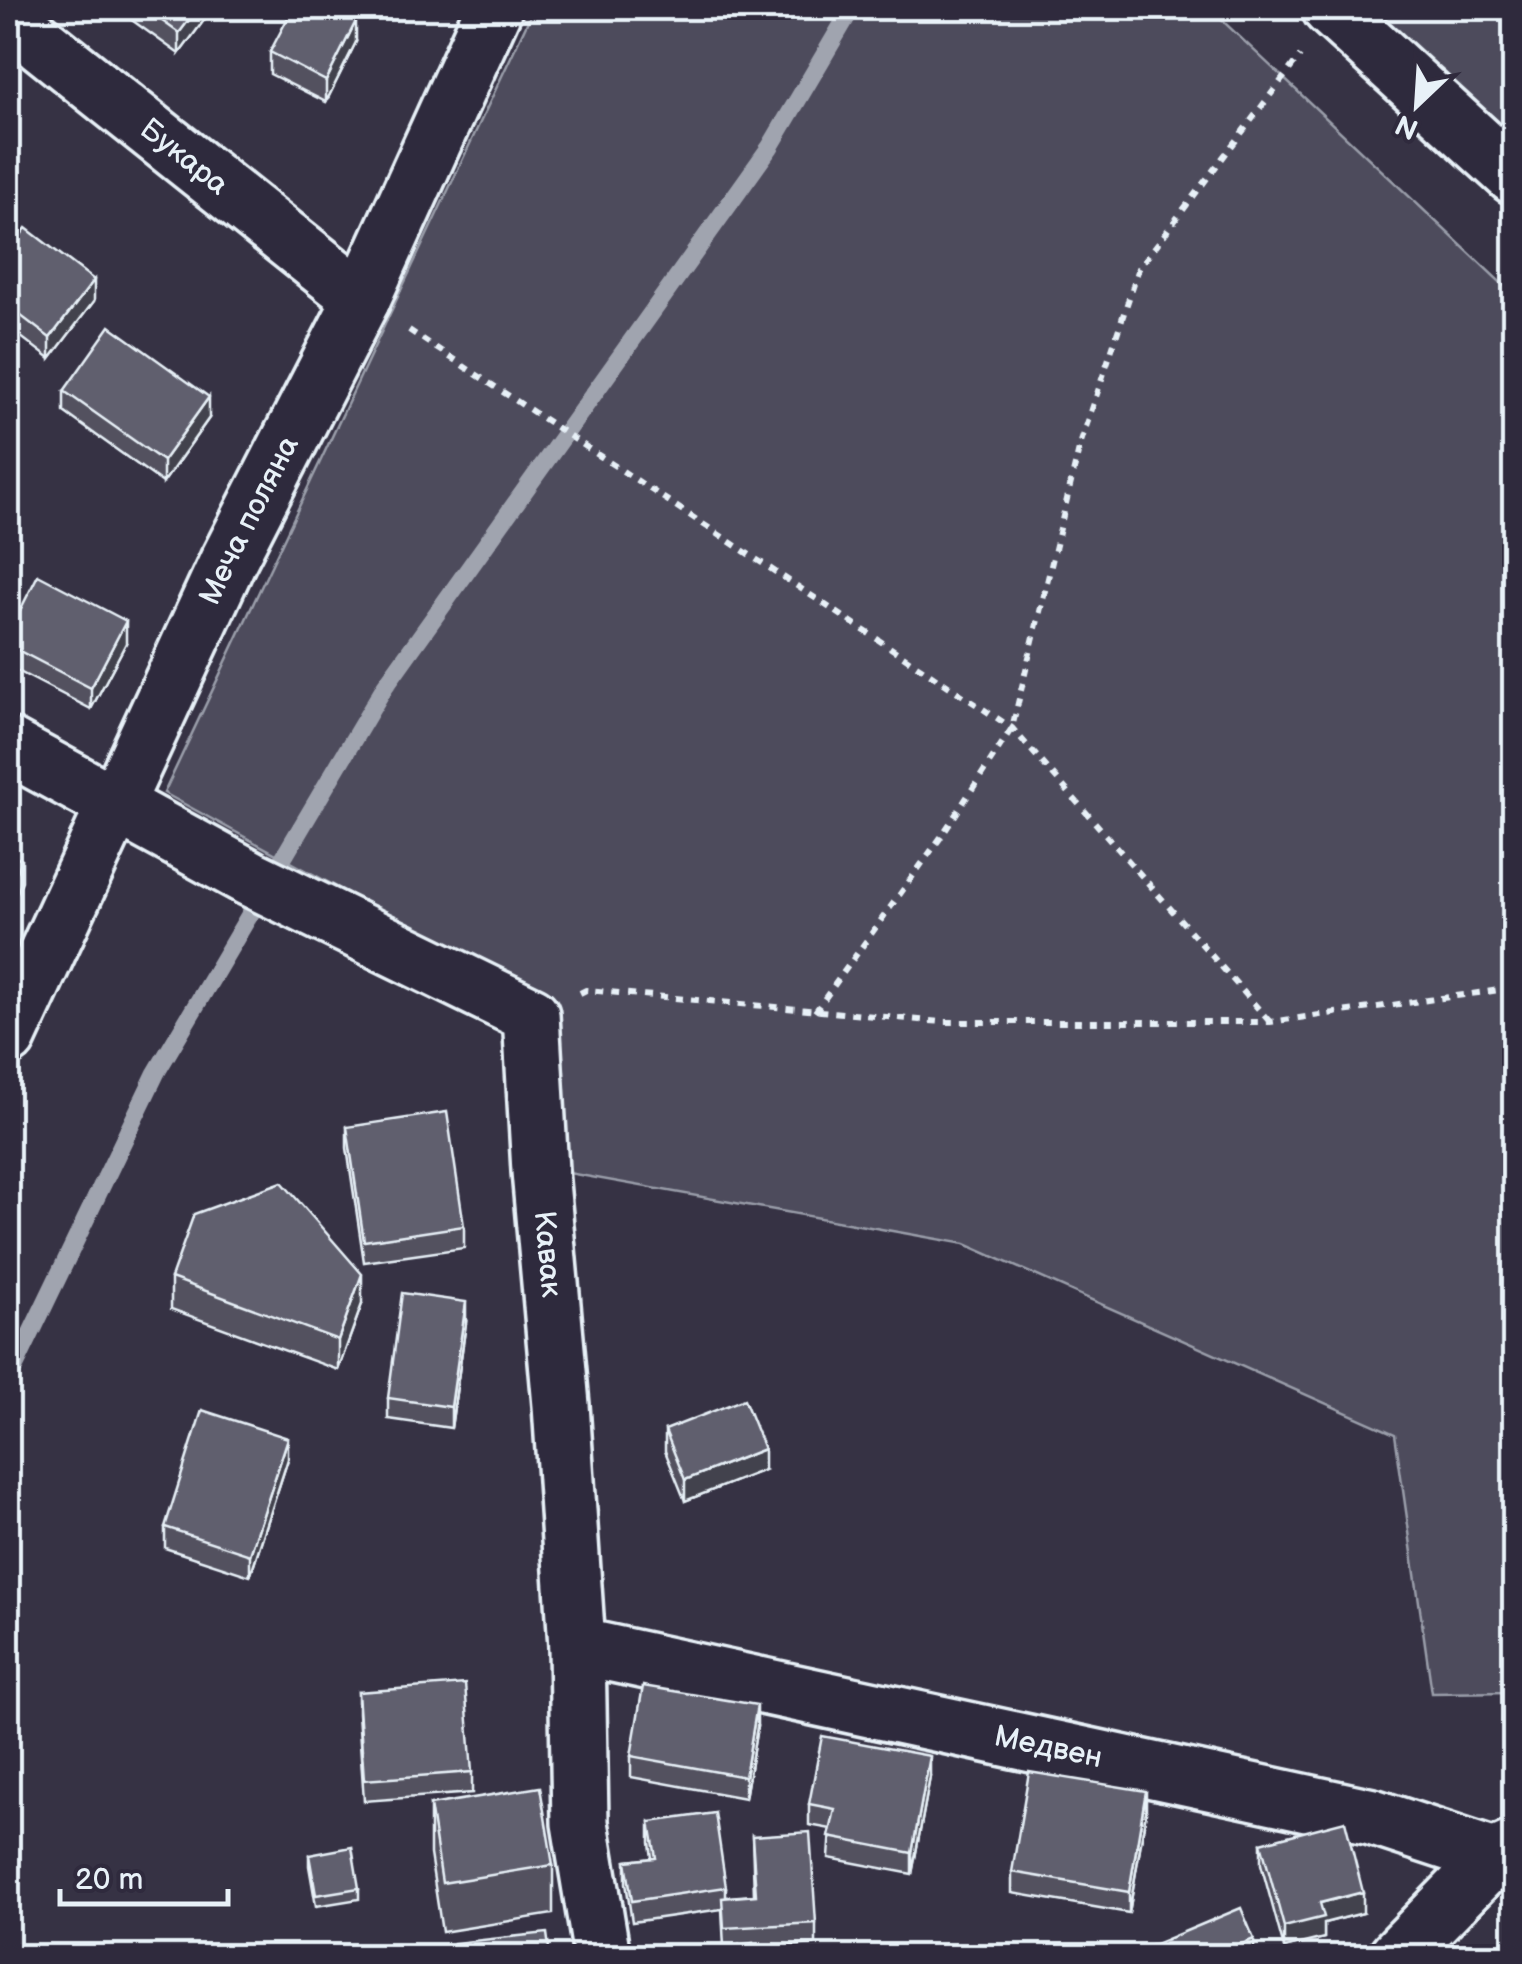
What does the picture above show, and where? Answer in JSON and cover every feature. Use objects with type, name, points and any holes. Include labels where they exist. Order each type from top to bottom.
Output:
[{"type":"street","name":"Меча поляна","points":[[8,1037],[228,561],[362,299],[494,8]]},
{"type":"street","points":[[1332,9],[1514,176]]},
{"type":"street","name":"Букара","points":[[8,17],[362,299]]},
{"type":"street","points":[[8,746],[250,878],[532,1015]]},
{"type":"street","name":"Кавак","points":[[532,1015],[540,1172],[578,1646],[580,1823],[602,1956]]},
{"type":"street","name":"Медвен","points":[[578,1646],[1372,1818],[1504,1852]]},
{"type":"street","points":[[1398,1956],[1504,1852]]},
{"type":"path","points":[[816,1012],[942,838],[1012,728],[1080,446],[1139,268],[1332,9]]},
{"type":"path","points":[[362,299],[1012,728],[1270,1022]]},
{"type":"path","points":[[532,1015],[586,990],[942,1022],[1270,1022],[1514,988]]},
{"type":"shaded area","points":[[534,8],[1209,8],[1514,295],[1514,1692],[1432,1693],[1395,1434],[965,1244],[546,1169],[533,994],[164,793]]},
{"type":"shaded area","points":[[1343,8],[1514,8],[1514,164]]},
{"type":"building","points":[[144,8],[198,8],[179,33]]},
{"type":"building","points":[[293,8],[329,8],[356,21],[326,81],[270,52]]},
{"type":"building","points":[[26,228],[94,280],[50,338],[8,306],[8,253]]},
{"type":"building","points":[[110,326],[209,397],[163,461],[64,391]]},
{"type":"building","points":[[38,575],[126,621],[91,688],[8,645],[8,634]]},
{"type":"building","points":[[8,843],[15,846],[11,855],[22,860],[8,892]]},
{"type":"building","points":[[447,1112],[464,1226],[364,1241],[347,1127]]},
{"type":"building","points":[[282,1182],[362,1274],[338,1340],[171,1278],[194,1214]]},
{"type":"building","points":[[402,1293],[466,1302],[451,1407],[388,1398]]},
{"type":"building","points":[[744,1399],[764,1449],[685,1480],[665,1430]]},
{"type":"building","points":[[202,1410],[288,1438],[250,1555],[165,1527]]},
{"type":"building","points":[[465,1684],[472,1772],[364,1780],[358,1692]]},
{"type":"building","points":[[643,1686],[757,1705],[745,1777],[631,1756]]},
{"type":"building","points":[[822,1736],[930,1756],[912,1853],[829,1837],[835,1809],[809,1804]]},
{"type":"building","points":[[1029,1772],[1146,1791],[1129,1892],[1012,1872]]},
{"type":"building","points":[[540,1787],[553,1865],[442,1883],[430,1805]]},
{"type":"building","points":[[715,1813],[726,1887],[632,1901],[626,1861],[656,1858],[650,1822]]},
{"type":"building","points":[[1345,1821],[1363,1892],[1320,1903],[1324,1917],[1284,1927],[1261,1843]]},
{"type":"building","points":[[810,1832],[816,1923],[724,1928],[722,1898],[756,1895],[752,1836]]},
{"type":"building","points":[[352,1847],[359,1888],[316,1895],[309,1855]]},
{"type":"building","points":[[1241,1908],[1254,1939],[1213,1956],[1152,1956],[1148,1947]]},
{"type":"building","points":[[547,1933],[550,1956],[456,1956],[454,1943]]},
{"type":"building","points":[[753,1943],[755,1956],[660,1956]]},
{"type":"waterway","points":[[8,1381],[156,1073],[385,686],[770,147],[852,8]]}]
